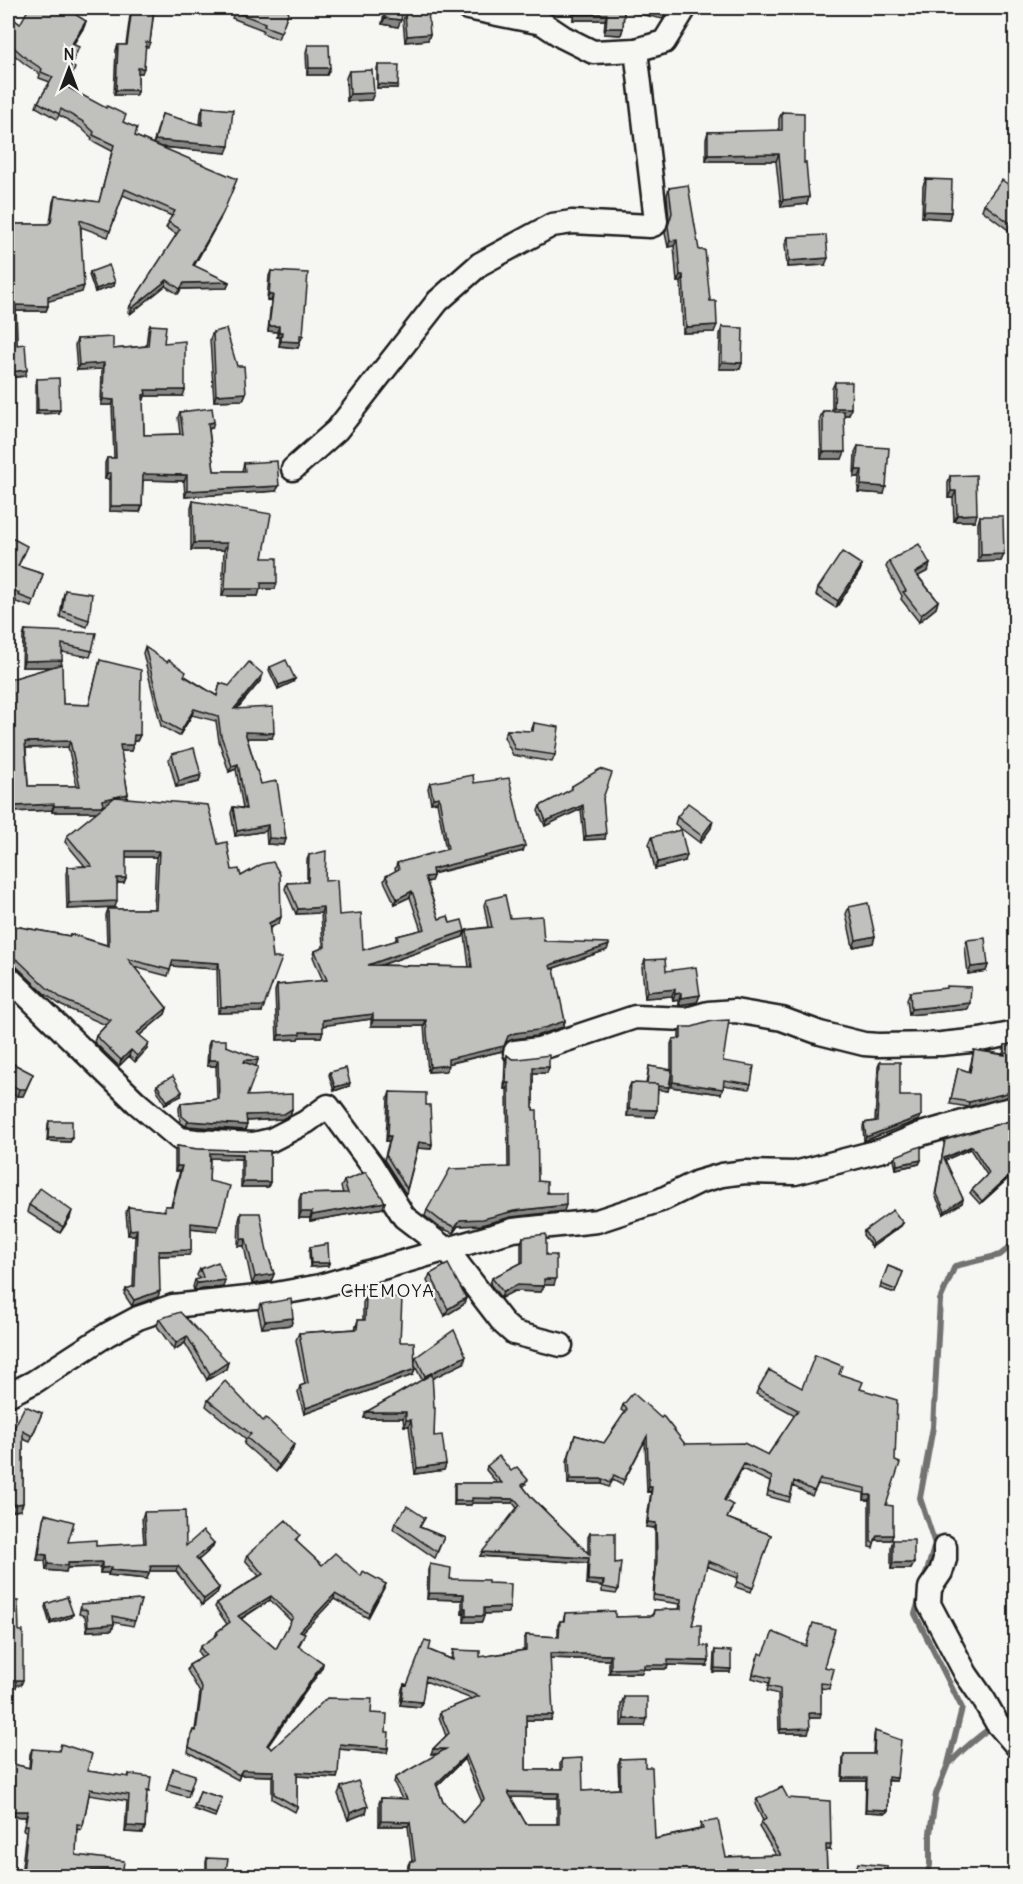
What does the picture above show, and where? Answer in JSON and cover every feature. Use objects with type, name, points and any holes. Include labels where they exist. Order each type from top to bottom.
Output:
[{"type":"street","points":[[468,8],[542,23],[593,52],[636,50],[664,42],[684,8]]},
{"type":"street","points":[[293,469],[337,430],[438,301],[480,264],[552,225],[572,222],[650,226],[654,224],[656,220],[636,50]]},
{"type":"street","points":[[8,977],[137,1103],[180,1139],[254,1144],[271,1140],[306,1122],[328,1106],[371,1164],[404,1217],[447,1250],[485,1300],[514,1333],[561,1345]]},
{"type":"street","points":[[515,1052],[539,1049],[635,1017],[687,1019],[708,1013],[726,1012],[782,1019],[820,1033],[864,1044],[941,1044],[1016,1033]]},
{"type":"street","points":[[8,1395],[34,1382],[108,1334],[138,1318],[173,1306],[265,1296],[320,1286],[513,1230],[597,1221],[661,1200],[698,1182],[722,1175],[745,1172],[795,1173],[817,1168],[883,1150],[921,1134],[1016,1108]]},
{"type":"street","points":[[945,1547],[941,1572],[930,1588],[929,1604],[966,1674],[997,1723],[1016,1745]]},
{"type":"building","points":[[29,8],[65,8],[86,21],[72,44],[79,47],[71,66],[75,68],[67,87],[106,108],[107,106],[126,115],[123,122],[137,128],[135,136],[237,179],[223,213],[193,265],[229,282],[184,283],[180,289],[167,280],[132,308],[130,306],[180,229],[168,222],[175,211],[125,189],[110,231],[80,220],[84,286],[48,296],[48,306],[16,305],[17,345],[25,344],[27,370],[9,372],[8,224],[48,224],[51,222],[55,196],[99,202],[114,145],[93,135],[94,132],[82,121],[61,109],[59,114],[38,102],[53,77],[41,72],[42,69],[8,42],[9,15],[20,24]]},
{"type":"building","points":[[132,8],[154,8],[150,42],[146,42],[144,68],[138,68],[138,90],[116,90],[118,45],[127,45]]},
{"type":"building","points":[[236,8],[289,10],[281,32],[264,26],[265,23],[235,12]]},
{"type":"building","points":[[386,8],[403,8],[401,20],[385,18]]},
{"type":"building","points":[[575,8],[624,8],[623,28],[606,28],[607,14],[575,14]]},
{"type":"building","points":[[640,8],[668,8],[665,12]]},
{"type":"building","points":[[428,11],[430,34],[407,36],[405,14]]},
{"type":"building","points":[[308,45],[329,45],[330,68],[309,68]]},
{"type":"building","points":[[378,65],[399,65],[398,85],[378,84]]},
{"type":"building","points":[[372,70],[374,93],[350,94],[349,71]]},
{"type":"building","points":[[8,89],[15,95],[8,105]]},
{"type":"building","points":[[203,107],[233,110],[229,146],[155,140],[162,114],[202,125]]},
{"type":"building","points":[[782,112],[804,113],[804,163],[806,162],[809,197],[783,200],[779,154],[708,155],[708,132],[782,130]]},
{"type":"building","points":[[926,179],[952,180],[951,212],[924,211]]},
{"type":"building","points":[[1002,180],[1016,190],[1016,223],[1014,226],[984,204]]},
{"type":"building","points":[[688,185],[699,250],[705,250],[710,301],[716,301],[717,325],[686,327],[683,275],[680,275],[677,240],[670,241],[668,226],[672,213],[669,188]]},
{"type":"building","points":[[826,235],[828,258],[789,261],[788,237]]},
{"type":"building","points":[[109,265],[115,282],[96,289],[90,272]]},
{"type":"building","points":[[271,271],[308,273],[303,335],[300,335],[300,342],[281,341],[282,332],[279,332],[279,326],[269,326],[273,295],[269,295]]},
{"type":"building","points":[[150,325],[166,326],[164,343],[185,341],[185,390],[145,390],[146,394],[143,395],[144,435],[183,434],[180,412],[212,408],[214,422],[208,423],[214,471],[245,471],[244,463],[277,461],[279,486],[187,491],[187,475],[143,474],[142,506],[111,506],[111,473],[107,473],[107,458],[116,458],[114,400],[103,399],[104,363],[79,365],[77,339],[113,337],[113,349],[148,346]]},
{"type":"building","points":[[722,327],[743,328],[742,363],[722,362]]},
{"type":"building","points":[[226,329],[237,366],[244,366],[246,393],[216,395],[213,332]]},
{"type":"building","points":[[59,378],[60,410],[38,410],[37,379]]},
{"type":"building","points":[[835,382],[852,382],[851,408],[834,408]]},
{"type":"building","points":[[823,411],[844,411],[845,452],[823,452]]},
{"type":"building","points":[[858,446],[889,448],[886,487],[861,485],[862,470],[856,470]]},
{"type":"building","points":[[976,475],[977,514],[957,515],[956,491],[951,491],[950,476]]},
{"type":"building","points":[[193,501],[271,514],[263,558],[277,558],[277,583],[261,583],[261,589],[225,589],[227,543],[194,543]]},
{"type":"building","points":[[980,516],[1003,516],[1004,554],[981,555]]},
{"type":"building","points":[[8,536],[27,546],[18,566],[43,574],[34,601],[18,595],[19,593],[8,587]]},
{"type":"building","points":[[919,544],[930,564],[915,573],[938,601],[921,615],[903,592],[906,591],[889,561]]},
{"type":"building","points":[[842,552],[862,565],[838,601],[818,588]]},
{"type":"building","points":[[65,590],[92,594],[89,620],[62,611]]},
{"type":"building","points":[[25,630],[96,633],[92,651],[62,644],[62,660],[24,661]]},
{"type":"building","points":[[145,647],[167,662],[169,660],[186,672],[184,676],[217,696],[220,683],[229,686],[249,662],[263,674],[234,709],[273,707],[274,733],[245,732],[261,784],[277,781],[286,839],[269,838],[268,825],[237,831],[233,807],[246,809],[238,764],[232,766],[221,736],[218,716],[194,709],[181,731],[163,721]]},
{"type":"building","points":[[100,660],[141,670],[140,735],[134,735],[133,745],[120,745],[128,794],[102,800],[103,806],[54,806],[54,804],[14,806],[8,746],[8,680],[62,664],[63,704],[89,705]],"holes":[[[70,741],[80,786],[28,786],[25,742]]]},
{"type":"building","points":[[286,660],[295,679],[279,685],[270,667]]},
{"type":"building","points":[[534,723],[559,727],[555,755],[515,749],[507,730],[533,731]]},
{"type":"building","points":[[194,748],[201,775],[179,781],[172,754]]},
{"type":"building","points":[[600,769],[612,773],[603,798],[606,834],[586,836],[583,805],[546,821],[540,806],[572,789],[572,786]]},
{"type":"building","points":[[473,775],[474,783],[509,778],[525,846],[432,869],[433,876],[425,877],[439,919],[448,916],[450,923],[462,920],[465,931],[368,965],[472,967],[467,930],[492,927],[486,900],[505,895],[510,918],[542,916],[544,941],[609,943],[609,945],[550,965],[551,969],[554,969],[565,1021],[538,1030],[515,1033],[508,1036],[504,1046],[448,1059],[448,1065],[430,1067],[426,1020],[373,1020],[373,1014],[323,1020],[323,1032],[279,1035],[277,985],[327,980],[315,951],[325,947],[323,907],[298,909],[287,883],[308,882],[309,855],[326,851],[325,881],[337,880],[339,915],[361,913],[363,950],[398,940],[397,936],[425,929],[412,891],[397,899],[386,876],[399,869],[397,863],[448,849],[439,797],[433,798],[430,783]]},
{"type":"building","points":[[115,797],[208,805],[218,844],[227,842],[232,870],[239,869],[241,876],[262,864],[273,862],[280,874],[281,917],[269,923],[273,958],[282,958],[264,1006],[221,1007],[219,963],[173,960],[170,970],[128,959],[167,1008],[137,1033],[149,1043],[137,1056],[131,1050],[121,1060],[96,1036],[111,1020],[64,1000],[46,987],[19,961],[8,958],[8,925],[70,936],[70,934],[109,946],[108,909],[156,909],[159,851],[126,851],[126,878],[117,878],[117,901],[69,903],[68,867],[92,866],[67,836]]},
{"type":"building","points":[[688,803],[713,821],[702,836],[677,817]]},
{"type":"building","points":[[681,830],[687,855],[658,862],[652,837]]},
{"type":"building","points":[[868,903],[875,936],[856,940],[849,907]]},
{"type":"building","points":[[985,938],[988,965],[971,967],[967,940]]},
{"type":"building","points":[[665,959],[666,971],[696,967],[700,995],[681,998],[681,993],[675,994],[675,989],[647,992],[645,960]]},
{"type":"building","points":[[946,986],[971,987],[970,1003],[911,1009],[910,992],[946,988]]},
{"type":"building","points":[[8,987],[13,992],[8,999]]},
{"type":"building","points":[[729,1020],[723,1061],[754,1066],[751,1084],[724,1080],[723,1089],[673,1082],[673,1039],[681,1038],[681,1027]]},
{"type":"building","points":[[210,1040],[226,1040],[226,1046],[258,1058],[258,1060],[245,1060],[244,1062],[258,1067],[247,1096],[292,1094],[292,1109],[284,1114],[246,1115],[247,1125],[188,1121],[182,1116],[181,1103],[219,1099],[218,1060],[209,1060]]},
{"type":"building","points":[[1016,1044],[1016,1091],[969,1102],[951,1099],[958,1068],[970,1072],[974,1050],[1005,1055],[1005,1045]]},
{"type":"building","points":[[507,1055],[512,1059],[519,1059],[549,1055],[549,1067],[533,1067],[533,1110],[537,1110],[538,1181],[547,1182],[547,1193],[566,1193],[566,1205],[514,1211],[483,1219],[460,1220],[455,1227],[441,1221],[427,1210],[450,1169],[510,1167]]},
{"type":"building","points":[[8,1061],[33,1074],[26,1089],[19,1089],[8,1084]]},
{"type":"building","points":[[880,1062],[900,1062],[900,1096],[921,1096],[921,1116],[866,1137],[864,1123],[877,1121]]},
{"type":"building","points":[[649,1066],[672,1070],[669,1087],[647,1084]]},
{"type":"building","points":[[346,1068],[350,1083],[335,1087],[330,1072]]},
{"type":"building","points":[[173,1076],[182,1092],[167,1101],[157,1085]]},
{"type":"building","points":[[631,1083],[658,1084],[657,1110],[629,1109]]},
{"type":"building","points":[[390,1092],[426,1093],[426,1105],[430,1105],[432,1144],[419,1142],[407,1189],[386,1155],[391,1136],[388,1136]]},
{"type":"building","points":[[1016,1119],[1016,1175],[1013,1172],[982,1201],[972,1190],[989,1173],[972,1146],[944,1158],[963,1199],[945,1211],[936,1192],[945,1140]]},
{"type":"building","points":[[49,1121],[72,1121],[72,1138],[48,1138]]},
{"type":"building","points":[[177,1146],[197,1149],[270,1151],[270,1182],[243,1182],[243,1154],[210,1153],[209,1181],[230,1186],[219,1226],[191,1223],[191,1250],[159,1251],[160,1291],[134,1300],[126,1289],[135,1286],[137,1229],[130,1230],[128,1207],[165,1211],[165,1206],[172,1206],[182,1166],[177,1166]]},
{"type":"building","points":[[921,1146],[921,1160],[897,1165],[896,1156]]},
{"type":"building","points":[[366,1172],[385,1202],[312,1215],[312,1212],[301,1212],[301,1194],[348,1193],[344,1181]]},
{"type":"building","points":[[40,1188],[72,1211],[63,1227],[29,1205]]},
{"type":"building","points":[[893,1210],[903,1223],[873,1244],[864,1231]]},
{"type":"building","points":[[241,1213],[260,1213],[267,1252],[274,1274],[255,1277],[246,1239],[241,1239]]},
{"type":"building","points":[[546,1234],[546,1255],[556,1255],[556,1279],[544,1279],[544,1286],[516,1285],[503,1292],[492,1278],[523,1262],[523,1237]]},
{"type":"building","points":[[328,1244],[329,1263],[311,1263],[310,1247]]},
{"type":"building","points":[[218,1262],[225,1280],[197,1283],[195,1280],[203,1277],[200,1269]]},
{"type":"building","points":[[448,1264],[466,1298],[448,1309],[430,1274]]},
{"type":"building","points":[[888,1266],[903,1272],[896,1290],[881,1284]]},
{"type":"building","points":[[366,1296],[402,1298],[400,1342],[414,1342],[415,1369],[306,1408],[300,1386],[308,1383],[299,1333],[357,1329],[358,1320],[365,1320]]},
{"type":"building","points":[[291,1299],[293,1318],[265,1321],[261,1304]]},
{"type":"building","points":[[180,1312],[228,1362],[210,1374],[187,1336],[176,1343],[159,1319]]},
{"type":"building","points":[[454,1330],[466,1356],[425,1376],[416,1357]]},
{"type":"building","points":[[815,1355],[842,1366],[839,1374],[863,1382],[860,1389],[897,1400],[895,1461],[900,1463],[886,1505],[893,1506],[893,1535],[877,1535],[874,1543],[871,1542],[871,1495],[865,1495],[865,1488],[820,1479],[814,1491],[794,1481],[790,1497],[768,1491],[772,1477],[744,1464],[724,1500],[733,1505],[727,1518],[771,1535],[753,1588],[737,1582],[739,1573],[708,1561],[692,1625],[701,1625],[701,1646],[708,1646],[709,1661],[668,1660],[668,1665],[611,1669],[611,1655],[550,1653],[553,1715],[526,1715],[526,1770],[562,1770],[562,1759],[582,1758],[583,1791],[620,1789],[620,1759],[645,1758],[645,1767],[652,1767],[655,1839],[703,1829],[701,1823],[718,1820],[726,1857],[781,1855],[761,1822],[766,1819],[757,1799],[782,1787],[788,1798],[830,1801],[831,1845],[826,1845],[827,1872],[832,1873],[832,1876],[735,1874],[735,1876],[408,1876],[410,1861],[415,1861],[410,1822],[381,1821],[381,1798],[407,1799],[395,1778],[446,1749],[433,1749],[449,1733],[440,1712],[479,1696],[426,1676],[422,1702],[402,1700],[404,1684],[407,1685],[425,1640],[431,1642],[429,1650],[453,1660],[453,1650],[480,1651],[480,1657],[526,1650],[526,1635],[559,1637],[560,1621],[564,1621],[565,1613],[615,1611],[615,1617],[653,1616],[654,1610],[681,1609],[681,1599],[654,1595],[657,1559],[656,1523],[648,1522],[652,1487],[649,1487],[647,1436],[624,1480],[614,1475],[610,1483],[603,1479],[570,1479],[569,1456],[575,1435],[604,1443],[627,1409],[623,1405],[633,1393],[661,1418],[663,1416],[685,1444],[744,1443],[768,1455],[798,1410],[758,1389],[769,1370],[802,1388]],"holes":[[[466,1755],[484,1799],[463,1823],[443,1802],[436,1784]],[[508,1792],[559,1793],[559,1824],[526,1824]]]},
{"type":"building","points":[[432,1374],[435,1408],[434,1436],[442,1435],[446,1464],[417,1468],[411,1420],[406,1420],[406,1412],[366,1412]]},
{"type":"building","points":[[225,1381],[263,1421],[266,1418],[294,1444],[279,1465],[247,1438],[251,1434],[208,1400]]},
{"type":"building","points":[[25,1406],[42,1413],[32,1436],[23,1431],[23,1503],[8,1506],[8,1462],[14,1428]]},
{"type":"building","points":[[499,1456],[511,1471],[517,1467],[528,1480],[522,1485],[532,1498],[590,1555],[590,1533],[615,1533],[615,1563],[621,1562],[618,1590],[603,1587],[604,1581],[588,1580],[589,1558],[482,1552],[520,1505],[515,1499],[472,1498],[472,1501],[455,1501],[455,1483],[502,1483],[487,1466]]},
{"type":"building","points":[[407,1506],[425,1518],[419,1527],[444,1537],[437,1552],[395,1523]]},
{"type":"building","points":[[185,1511],[186,1546],[203,1531],[214,1543],[196,1558],[219,1588],[204,1599],[178,1566],[151,1566],[149,1573],[110,1570],[111,1567],[102,1568],[102,1562],[68,1563],[68,1566],[48,1564],[47,1555],[39,1554],[45,1514],[74,1522],[68,1542],[96,1540],[96,1546],[146,1543],[144,1512]]},
{"type":"building","points":[[286,1520],[300,1535],[295,1540],[322,1565],[335,1553],[361,1576],[363,1571],[386,1584],[369,1613],[335,1594],[300,1631],[305,1633],[298,1646],[323,1663],[267,1745],[272,1749],[327,1698],[372,1699],[371,1713],[387,1714],[388,1748],[340,1744],[338,1774],[297,1772],[297,1807],[274,1794],[274,1771],[242,1770],[239,1775],[189,1747],[193,1730],[196,1731],[202,1688],[189,1665],[206,1655],[200,1647],[230,1622],[217,1603],[263,1574],[247,1555]],"holes":[[[271,1596],[293,1617],[276,1649],[238,1616]]]},
{"type":"building","points":[[893,1540],[914,1540],[914,1563],[893,1563]]},
{"type":"building","points":[[13,1560],[14,1601],[18,1601],[19,1631],[23,1631],[23,1680],[16,1680],[16,1687],[8,1687],[8,1562]]},
{"type":"building","points":[[430,1564],[451,1568],[450,1579],[488,1580],[488,1583],[511,1584],[510,1607],[484,1608],[484,1616],[466,1616],[464,1594],[429,1593]]},
{"type":"building","points":[[67,1597],[73,1614],[51,1621],[46,1604]]},
{"type":"building","points":[[141,1600],[135,1621],[113,1616],[114,1624],[88,1626],[87,1610],[81,1609],[81,1604]]},
{"type":"building","points":[[813,1623],[835,1629],[824,1667],[834,1669],[830,1684],[821,1683],[821,1713],[809,1713],[810,1728],[781,1729],[780,1689],[768,1686],[771,1678],[753,1674],[759,1653],[763,1655],[773,1632],[806,1646]]},
{"type":"building","points":[[715,1650],[731,1651],[731,1669],[715,1668]]},
{"type":"building","points":[[624,1697],[647,1697],[647,1719],[624,1719]]},
{"type":"building","points":[[875,1731],[901,1740],[897,1778],[888,1777],[888,1810],[866,1809],[867,1778],[843,1778],[844,1754],[874,1754]]},
{"type":"building","points":[[61,1744],[92,1754],[87,1771],[129,1777],[129,1774],[151,1777],[149,1792],[147,1791],[145,1827],[127,1826],[129,1795],[90,1789],[83,1825],[77,1824],[76,1855],[124,1861],[123,1869],[91,1871],[91,1876],[31,1876],[31,1873],[23,1873],[28,1825],[25,1825],[28,1811],[8,1811],[8,1763],[30,1768],[32,1749],[59,1751]]},
{"type":"building","points":[[173,1768],[195,1775],[190,1790],[168,1784]]},
{"type":"building","points":[[358,1781],[368,1806],[350,1813],[341,1787]]},
{"type":"building","points":[[200,1791],[222,1798],[216,1814],[195,1806]]},
{"type":"building","points":[[207,1858],[228,1859],[225,1876],[207,1876]]},
{"type":"building","points":[[858,1863],[887,1866],[887,1876],[854,1876]]},
{"type":"waterway","points":[[925,1578],[935,1544],[920,1498],[933,1427],[940,1300],[955,1266],[1000,1255],[1016,1242]]},
{"type":"waterway","points":[[920,1597],[915,1614],[962,1708],[948,1764],[936,1794],[927,1876]]},
{"type":"waterway","points":[[950,1763],[990,1728],[1016,1714]]},
{"type":"district","name":"CHEMOYA","points":[[388,1291]]}]
